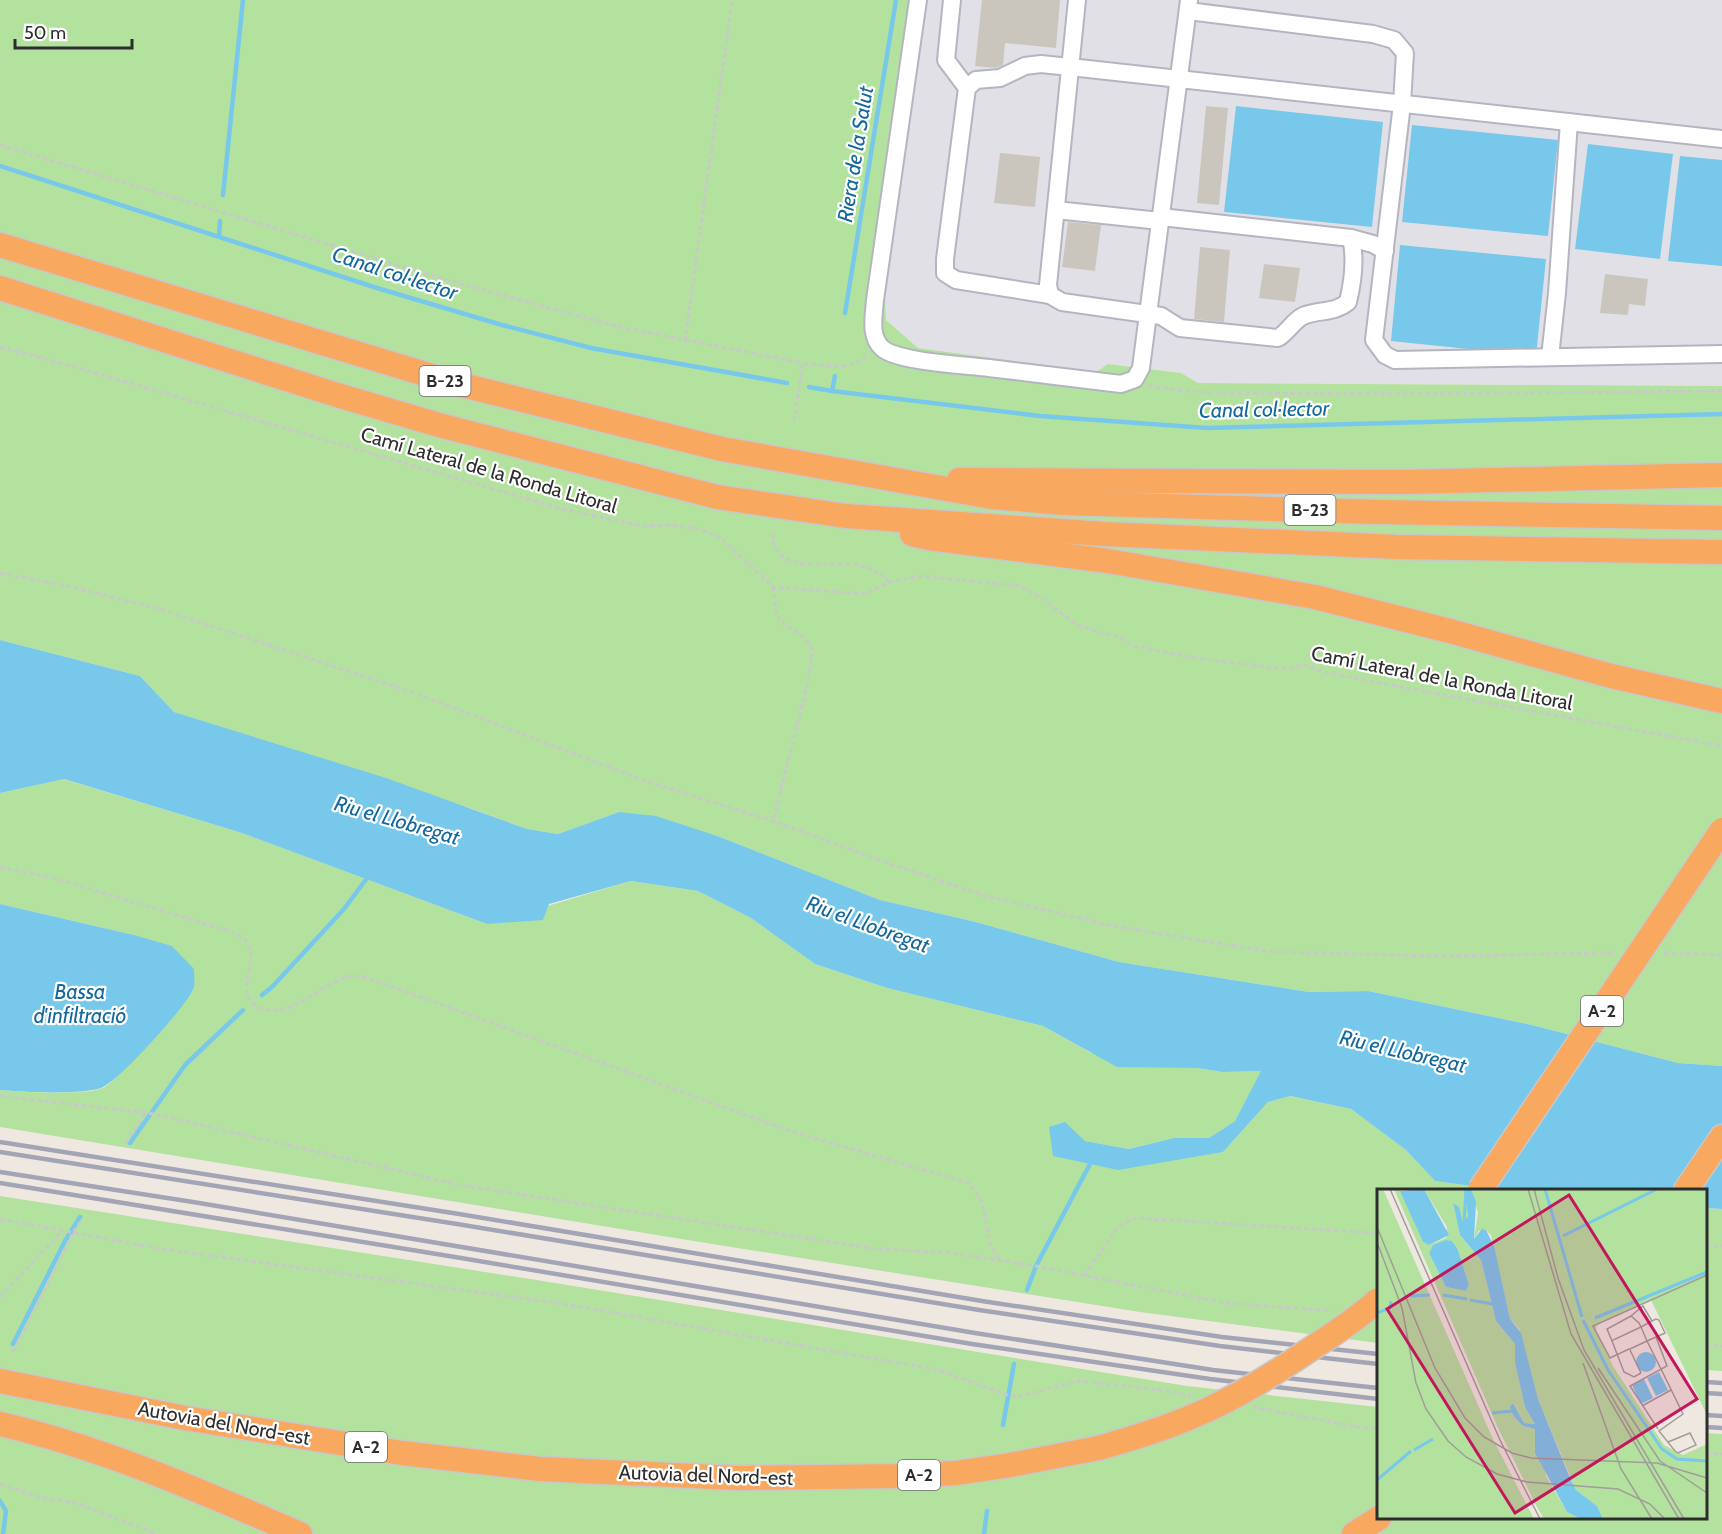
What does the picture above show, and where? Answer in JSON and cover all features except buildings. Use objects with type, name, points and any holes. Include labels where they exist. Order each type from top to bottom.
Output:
[{"type":"highway","name":"B-23","points":[[0,245],[458,384],[722,449],[992,497],[1062,503],[1722,518]]},
{"type":"highway","name":"B-23","points":[[0,288],[439,425],[717,496],[846,516],[1104,534],[1398,547],[1722,552]]},
{"type":"highway","points":[[900,480],[1405,482],[1722,475]]},
{"type":"highway","points":[[846,516],[930,538],[1108,561],[1315,597],[1450,631],[1601,673],[1722,701]]},
{"type":"highway","name":"A-2","points":[[1481,1189],[1722,830]]},
{"type":"highway","points":[[1687,1189],[1722,1137]]},
{"type":"highway","name":"Autovia del Nord-est","points":[[0,1381],[185,1418],[379,1450],[540,1469],[737,1478],[955,1473],[1099,1448],[1145,1435],[1173,1424],[1237,1395],[1301,1356],[1377,1301]]},
{"type":"highway","points":[[0,1424],[58,1439],[154,1473],[300,1534]]},
{"type":"highway","points":[[1354,1534],[1378,1519]]},
{"type":"lane","points":[[918,0],[875,300],[873,329],[876,341],[883,349],[930,361],[1121,384],[1135,379],[1141,368],[1188,5],[1373,34],[1394,40],[1405,53],[1402,104],[1374,340],[1385,355],[1395,360],[1722,354]]},
{"type":"lane","points":[[952,0],[946,60],[968,88]]},
{"type":"lane","points":[[1050,295],[1048,285],[1077,0]]},
{"type":"lane","points":[[1351,238],[1354,249],[1353,281],[1348,302],[1339,310],[1315,312],[1301,317],[1278,338],[1180,328],[1161,316],[1062,302],[1050,295],[956,280],[945,273],[945,259],[968,88],[976,80],[1000,78],[1024,66],[1041,64],[1722,139]]},
{"type":"lane","points":[[1550,357],[1557,293],[1569,122]]},
{"type":"lane","points":[[1056,210],[1351,238],[1373,244],[1385,251]]},
{"type":"path","points":[[685,341],[732,0]]},
{"type":"path","points":[[0,145],[447,280],[620,327],[803,365],[848,366],[859,363],[876,341]]},
{"type":"path","name":"Camí Lateral de la Ronda Litoral","points":[[0,347],[562,509],[642,526],[670,525],[699,529],[722,538],[773,587],[864,594],[889,582],[920,576],[1020,586],[1040,597],[1077,625],[1120,638],[1134,646],[1202,659],[1271,668],[1282,669],[1304,665],[1324,672],[1374,682],[1722,746]]},
{"type":"path","points":[[794,421],[803,365]]},
{"type":"path","points":[[1135,379],[1154,387],[1209,393],[1722,392]]},
{"type":"path","points":[[773,534],[776,550],[783,559],[798,563],[860,565],[881,573],[889,582]]},
{"type":"path","points":[[0,573],[67,586],[171,612],[417,694],[648,782],[773,821],[986,896],[1113,926],[1242,949],[1272,952],[1444,956],[1610,953]]},
{"type":"path","points":[[773,587],[779,620],[801,635],[810,644],[812,651],[809,677],[773,821]]},
{"type":"path","points":[[0,867],[57,879],[232,932],[246,940],[250,948],[245,988],[248,1000],[259,1008],[270,1011],[287,1008],[351,976],[365,977],[790,1131],[969,1183],[981,1200],[989,1242],[1000,1262]]},
{"type":"path","points":[[1670,953],[1722,956]]},
{"type":"path","points":[[0,1096],[145,1113],[465,1186],[877,1249],[951,1253],[1083,1275],[1226,1303],[1332,1311]]},
{"type":"path","points":[[126,1143],[145,1113]]},
{"type":"path","points":[[1083,1275],[1120,1225],[1136,1218],[1377,1233]]},
{"type":"path","points":[[0,1219],[162,1249],[564,1304],[939,1370],[1010,1396],[1021,1396],[1078,1381],[1163,1390],[1197,1397]]},
{"type":"path","points":[[13,1352],[82,1219]]},
{"type":"path","points":[[0,1297],[62,1231]]},
{"type":"path","points":[[1707,1345],[1722,1346]]},
{"type":"path","points":[[1243,1406],[1377,1429]]},
{"type":"path","points":[[1707,1453],[1722,1454]]},
{"type":"path","points":[[0,1484],[40,1497],[79,1504],[157,1534]]},
{"type":"shaded area","points":[[927,0],[1722,0],[1722,386],[1197,383],[1181,373],[1108,364],[1096,372],[918,348],[886,320],[884,279]]},
{"type":"green space","points":[[0,0],[927,0],[884,279],[886,320],[918,348],[1096,372],[1108,364],[1181,373],[1198,383],[1722,386],[1722,1066],[1678,1063],[1532,1025],[1368,991],[1309,992],[1119,962],[972,921],[880,900],[720,837],[619,812],[558,834],[527,829],[473,809],[174,712],[140,676],[0,640]]},
{"type":"green space","points":[[63,779],[242,833],[487,924],[631,881],[698,891],[751,918],[815,964],[887,988],[1043,1026],[1091,1053],[1165,1066],[1223,1072],[1262,1071],[1235,1121],[1209,1138],[1174,1138],[1129,1149],[1085,1141],[1054,1156],[1186,1157],[1223,1152],[1268,1102],[1289,1096],[1351,1109],[1406,1150],[1435,1181],[1493,1189],[1377,1189],[1377,1343],[1140,1312],[0,1127],[0,1090],[85,1092],[105,1087],[160,1032],[194,988],[134,935],[0,904],[0,793]]},
{"type":"green space","points":[[0,1196],[549,1282],[1187,1386],[1377,1407],[1377,1519],[1707,1519],[1707,1433],[1722,1434],[1722,1534],[0,1534]]},
{"type":"green space","points":[[1707,1208],[1722,1209],[1722,1371],[1707,1370]]},
{"type":"water","points":[[1236,106],[1383,122],[1372,227],[1224,212]]},
{"type":"water","points":[[1412,125],[1558,140],[1548,236],[1402,222]]},
{"type":"water","points":[[1588,144],[1673,154],[1660,259],[1575,249]]},
{"type":"water","points":[[1680,156],[1722,160],[1722,266],[1668,261]]},
{"type":"water","points":[[1400,245],[1546,259],[1536,356],[1391,341]]},
{"type":"water","name":"Riu el Llobregat","points":[[0,640],[140,676],[174,712],[386,778],[527,829],[558,834],[619,812],[656,816],[720,837],[880,900],[972,921],[1119,962],[1309,992],[1368,991],[1532,1025],[1678,1063],[1722,1066],[1722,1209],[1707,1208],[1707,1189],[1493,1189],[1435,1181],[1406,1150],[1351,1109],[1290,1096],[1268,1102],[1223,1152],[1118,1170],[1053,1156],[1049,1127],[1065,1122],[1085,1141],[1129,1149],[1174,1138],[1209,1138],[1235,1121],[1261,1071],[1223,1072],[1197,1068],[1117,1067],[1043,1026],[887,988],[815,964],[751,918],[698,891],[631,881],[549,904],[543,920],[487,924],[242,833],[64,779],[0,793]]},
{"type":"water","name":"Bassa d'infiltració","points":[[0,904],[172,946],[194,969],[194,987],[190,996],[152,1042],[122,1072],[101,1088],[66,1092],[0,1090]]},
{"type":"waterway","points":[[223,195],[243,0]]},
{"type":"waterway","name":"Riera de la Salut","points":[[845,313],[896,0]]},
{"type":"waterway","name":"Canal col·lector","points":[[0,166],[377,288],[502,325],[591,348],[787,383]]},
{"type":"waterway","points":[[219,236],[220,221]]},
{"type":"waterway","name":"Riera de la Salut","points":[[832,391],[835,376]]},
{"type":"waterway","name":"Canal col·lector","points":[[809,387],[1040,416],[1207,428],[1722,414]]},
{"type":"waterway","points":[[262,995],[344,909],[370,874]]},
{"type":"waterway","points":[[130,1143],[185,1065],[243,1010]]},
{"type":"waterway","points":[[1027,1290],[1036,1266],[1090,1164]]},
{"type":"waterway","points":[[13,1344],[65,1241],[80,1217]]},
{"type":"waterway","points":[[1003,1425],[1014,1364]]},
{"type":"waterway","points":[[0,1501],[6,1511],[3,1534]]},
{"type":"waterway","points":[[984,1534],[987,1511]]},
{"type":"railway","points":[[0,1142],[459,1214],[982,1301],[1222,1337],[1377,1354]]},
{"type":"railway","points":[[0,1152],[979,1310],[1220,1346],[1377,1364]]},
{"type":"railway","points":[[0,1172],[193,1202],[975,1333],[1213,1370],[1377,1388]]},
{"type":"railway","points":[[0,1183],[972,1344],[1210,1379],[1377,1399]]},
{"type":"railway","points":[[1707,1382],[1722,1383]]},
{"type":"railway","points":[[1707,1393],[1722,1394]]},
{"type":"railway","points":[[1707,1415],[1722,1416]]},
{"type":"railway","points":[[1707,1427],[1722,1428]]}]
